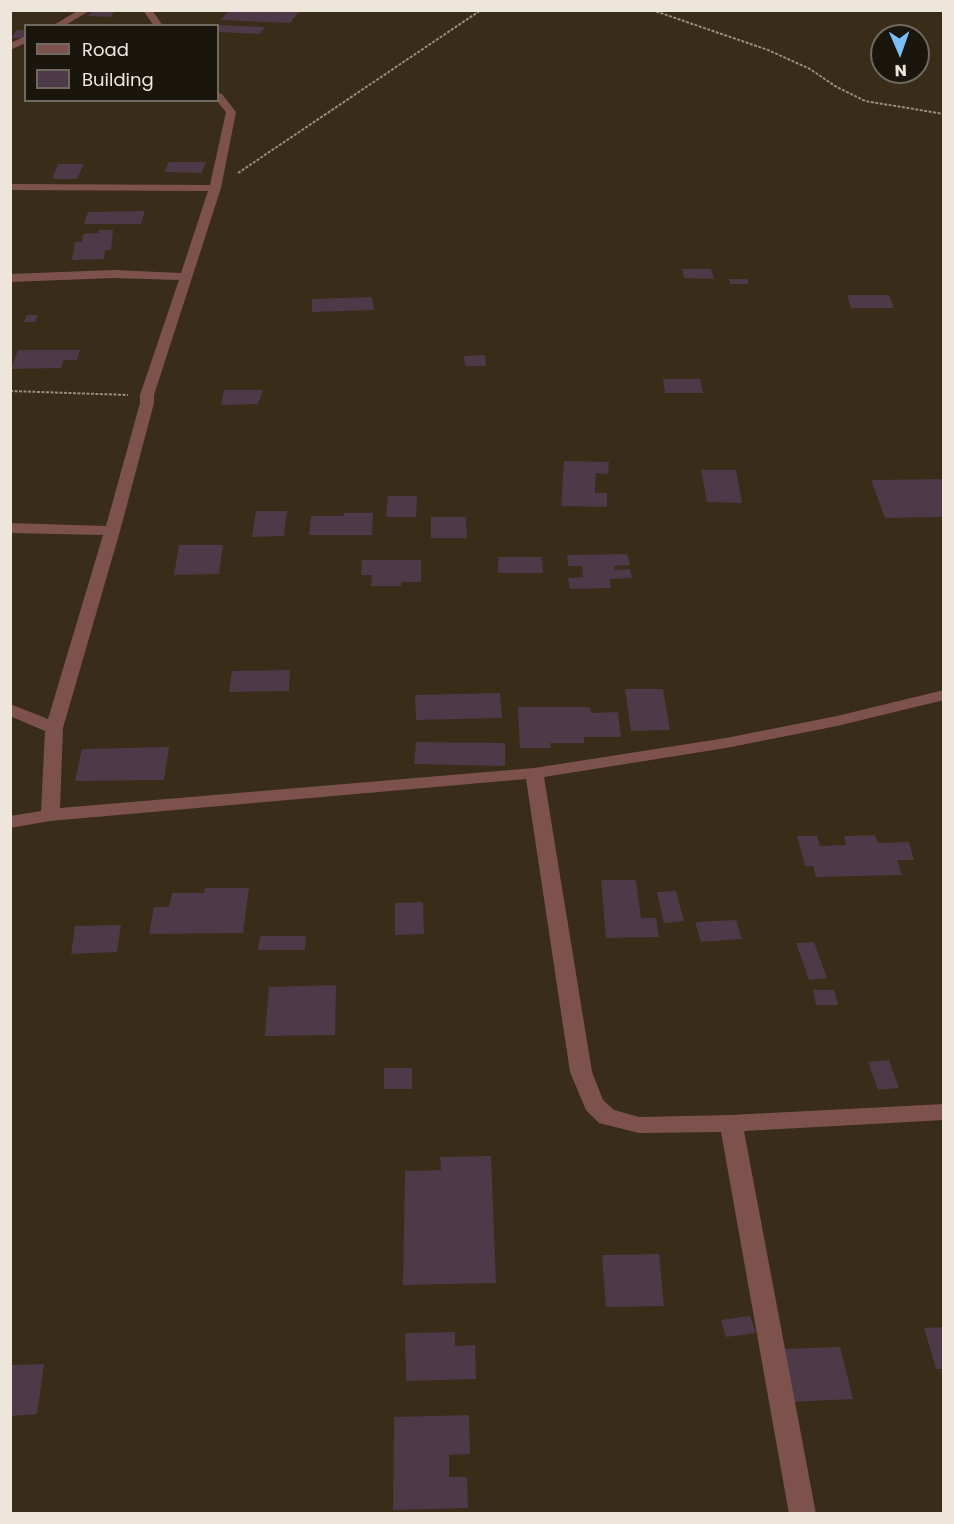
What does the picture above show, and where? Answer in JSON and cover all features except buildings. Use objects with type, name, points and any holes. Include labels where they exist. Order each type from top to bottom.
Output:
[{"type":"street","points":[[60,24],[87,10]]},
{"type":"street","points":[[147,10],[158,24]]},
{"type":"street","points":[[10,47],[24,40]]},
{"type":"street","points":[[50,815],[54,728],[112,531],[147,403],[147,395],[215,188],[231,112],[219,97]]},
{"type":"street","points":[[10,187],[215,188]]},
{"type":"street","points":[[10,278],[114,274],[186,277]]},
{"type":"street","points":[[10,528],[112,531]]},
{"type":"street","points":[[10,822],[50,815],[534,773],[726,743],[837,721],[944,694]]},
{"type":"street","points":[[10,709],[54,728]]},
{"type":"street","points":[[534,773],[581,1072],[594,1104],[607,1117],[639,1125],[731,1123],[944,1112]]},
{"type":"street","points":[[731,1123],[803,1514]]},
{"type":"path","points":[[215,188],[481,10]]},
{"type":"path","points":[[652,10],[768,50],[810,69],[835,86],[865,101],[944,114]]},
{"type":"path","points":[[10,391],[147,395]]}]
